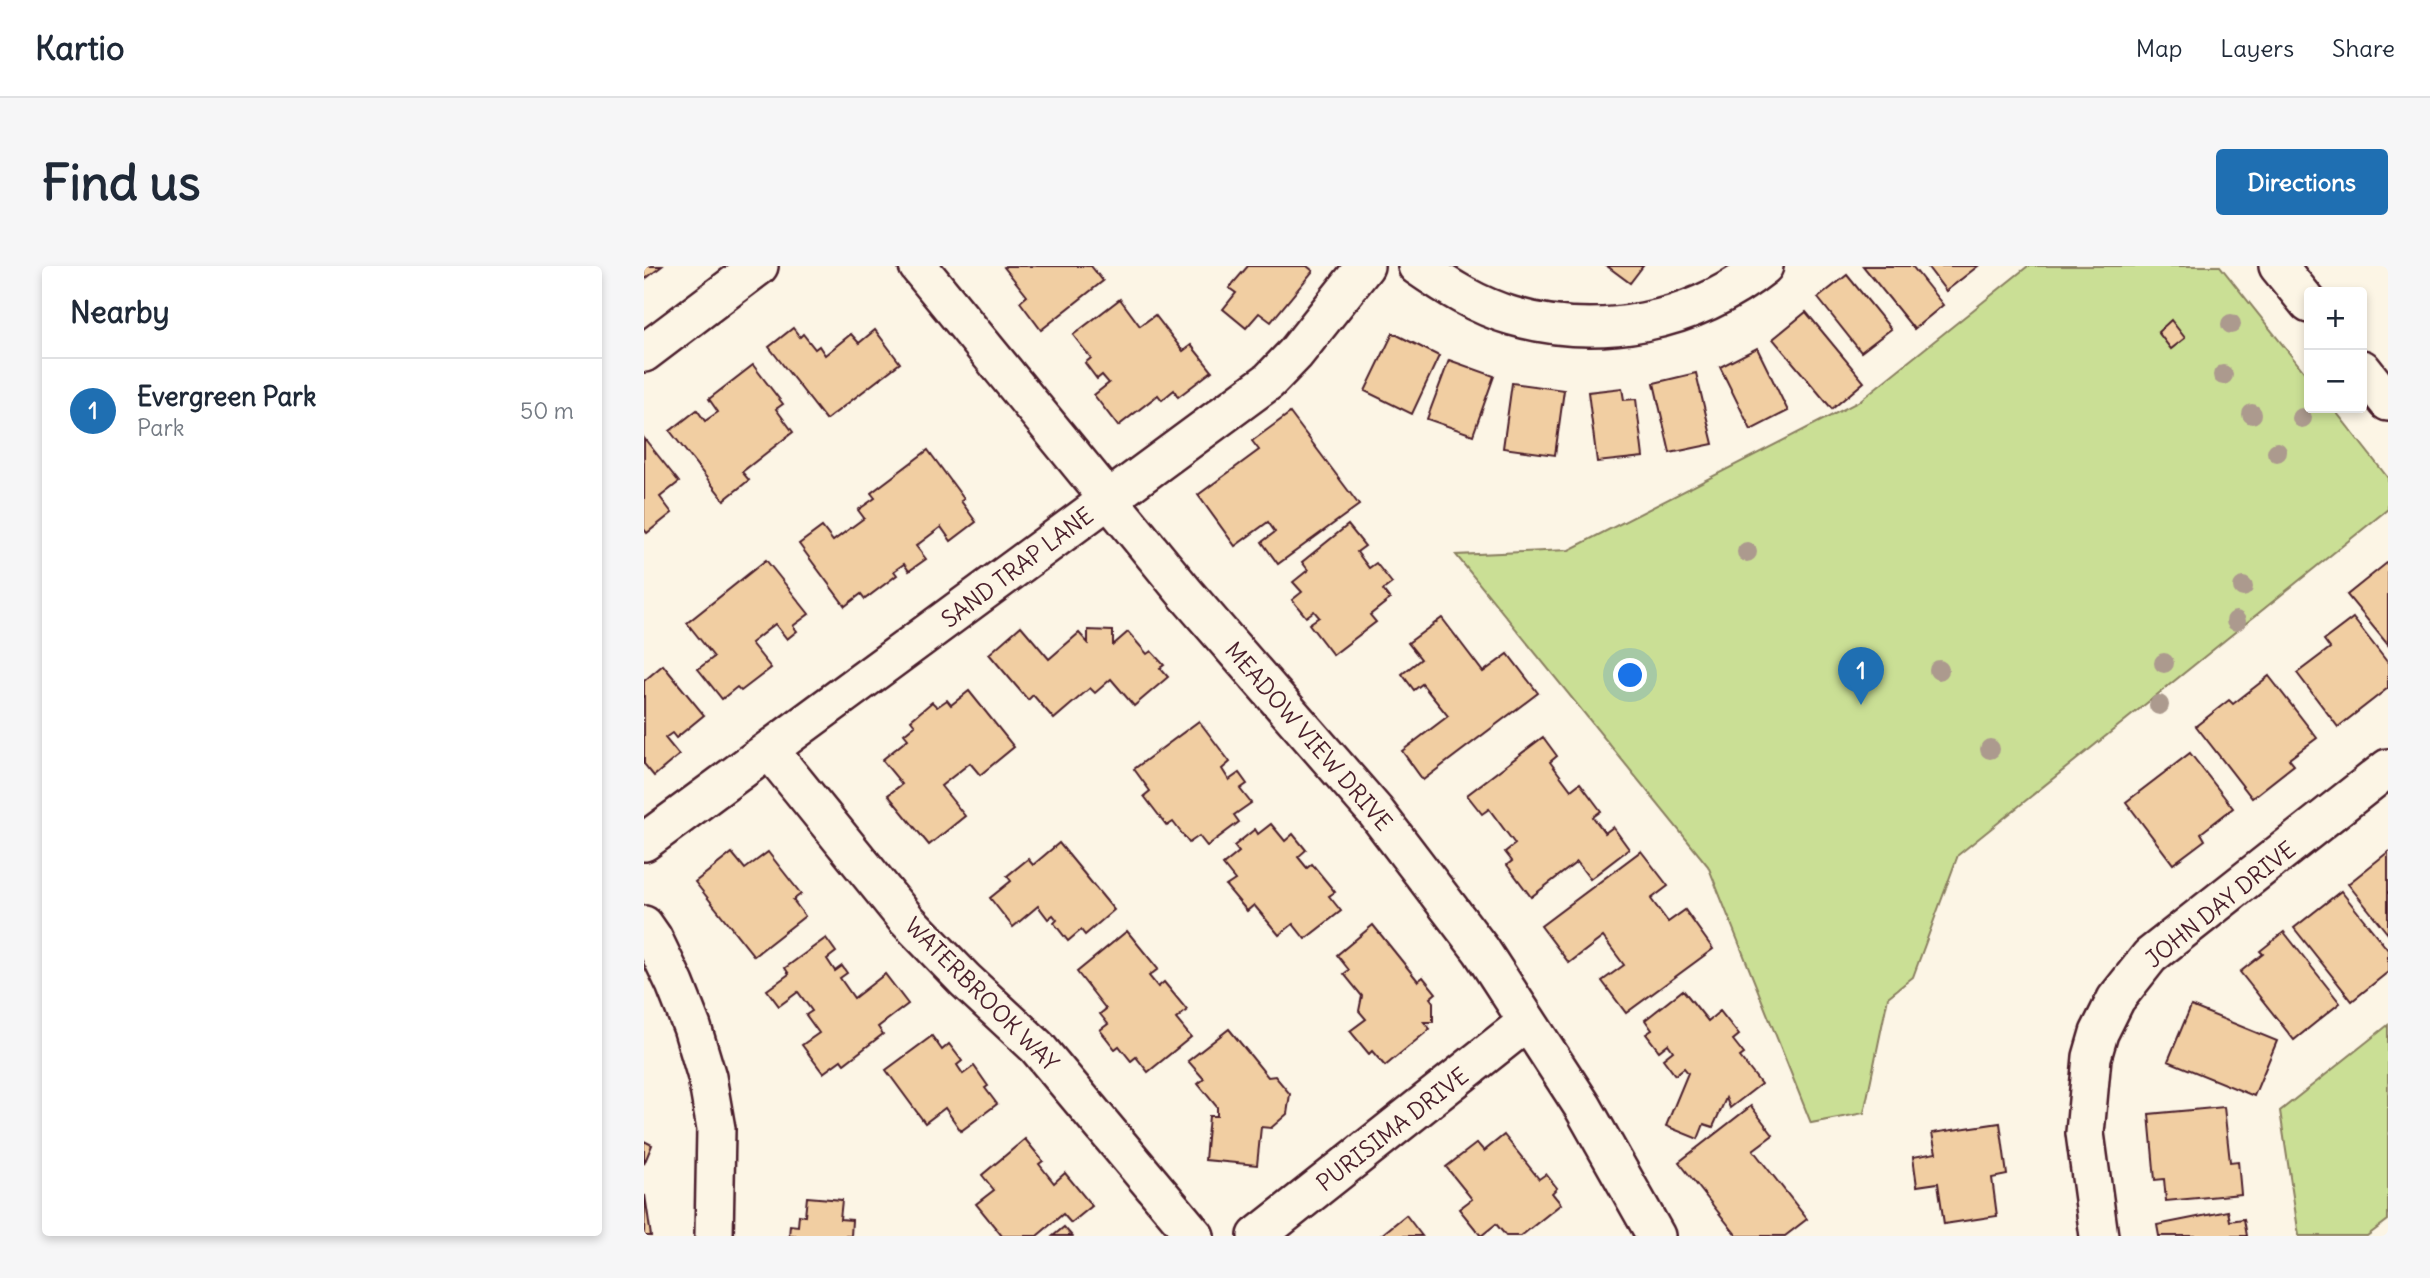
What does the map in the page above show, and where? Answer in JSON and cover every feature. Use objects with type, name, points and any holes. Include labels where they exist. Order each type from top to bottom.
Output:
[{"type":"street","points":[[644,353],[759,266]]},
{"type":"street","name":"MEADOW VIEW DRIVE","points":[[918,266],[1186,594],[1375,811],[1481,950],[1583,1107],[1656,1236]]},
{"type":"street","name":"SAND TRAP LANE","points":[[644,842],[1149,471],[1283,368],[1365,266]]},
{"type":"street","points":[[1417,266],[1446,286],[1510,316],[1570,328],[1600,329],[1629,326],[1688,309],[1718,297],[1764,266]]},
{"type":"street","points":[[2278,266],[2304,298]]},
{"type":"street","points":[[2367,375],[2388,402]]},
{"type":"street","name":"WATERBROOK WAY","points":[[770,751],[906,919],[936,952],[1037,1047],[1195,1236]]},
{"type":"street","name":"JOHN DAY DRIVE","points":[[2099,1236],[2085,1133],[2092,1057],[2099,1033],[2116,999],[2150,957],[2388,768]]},
{"type":"street","points":[[644,925],[675,984],[707,1077],[716,1129],[713,1236]]},
{"type":"street","name":"PURISIMA DRIVE","points":[[1257,1236],[1527,1022]]},
{"type":"green space","points":[[2028,266],[2220,266],[2304,372],[2304,413],[2337,413],[2388,478],[2388,509],[1958,855],[1913,977],[1888,997],[1864,1113],[1811,1123],[1708,866],[1456,555],[1569,550],[1858,402]]},
{"type":"green space","points":[[2388,1025],[2388,1220],[2367,1236],[2299,1236],[2280,1111]]},
{"type":"building","points":[[644,266],[662,266],[644,280]]},
{"type":"building","points":[[1091,266],[1103,281],[1041,330],[1020,302],[1027,296],[1004,267]]},
{"type":"building","points":[[1248,266],[1307,266],[1313,271],[1271,322],[1259,313],[1246,328],[1223,309],[1236,293],[1229,288]]},
{"type":"building","points":[[1607,266],[1643,266],[1630,283]]},
{"type":"building","points":[[1863,266],[1912,266],[1943,305],[1914,329]]},
{"type":"building","points":[[1927,266],[1978,266],[1946,291]]},
{"type":"building","points":[[1847,275],[1891,329],[1861,352],[1818,298]]},
{"type":"building","points":[[1120,299],[1140,326],[1155,315],[1183,351],[1191,345],[1212,371],[1178,397],[1174,390],[1162,400],[1158,395],[1118,426],[1094,395],[1109,383],[1102,375],[1097,379],[1085,363],[1091,358],[1073,335]]},
{"type":"building","points":[[1806,312],[1864,382],[1832,409],[1773,339]]},
{"type":"building","points":[[2171,320],[2185,338],[2171,349],[2158,332]]},
{"type":"building","points":[[793,328],[800,337],[803,334],[815,349],[819,346],[825,355],[851,334],[859,343],[875,330],[900,363],[826,420],[769,347]]},
{"type":"building","points":[[1393,333],[1439,356],[1412,414],[1365,391]]},
{"type":"building","points":[[1757,348],[1788,411],[1751,430],[1720,367]]},
{"type":"building","points":[[1449,360],[1494,376],[1473,435],[1427,419]]},
{"type":"building","points":[[753,365],[783,404],[776,409],[793,432],[742,472],[749,480],[724,500],[670,431],[697,410],[705,421],[718,412],[709,399]]},
{"type":"building","points":[[1696,373],[1713,444],[1670,453],[1654,383]]},
{"type":"building","points":[[1512,383],[1564,390],[1555,455],[1503,448]]},
{"type":"building","points":[[1622,388],[1624,400],[1636,399],[1643,457],[1597,462],[1588,392]]},
{"type":"building","points":[[1290,413],[1359,505],[1278,564],[1262,542],[1275,532],[1268,522],[1235,546],[1198,495],[1259,450],[1252,441]]},
{"type":"building","points":[[644,438],[679,482],[660,497],[672,513],[647,533],[644,529]]},
{"type":"building","points":[[928,450],[964,499],[961,501],[976,522],[951,541],[941,527],[916,546],[926,559],[909,571],[904,564],[894,571],[897,575],[865,599],[861,594],[845,606],[799,544],[822,527],[833,541],[864,518],[858,510],[875,498],[871,493]]},
{"type":"building","points":[[1348,525],[1365,546],[1357,552],[1369,568],[1376,563],[1392,583],[1383,590],[1390,599],[1370,615],[1376,622],[1333,655],[1309,624],[1319,617],[1314,611],[1306,617],[1292,600],[1302,592],[1293,582],[1308,570],[1302,562]]},
{"type":"building","points":[[766,560],[809,614],[793,626],[797,631],[787,639],[775,624],[751,643],[771,668],[741,691],[737,687],[722,699],[698,669],[714,657],[687,623]]},
{"type":"building","points":[[2388,562],[2388,645],[2347,595]]},
{"type":"building","points":[[1442,618],[1483,672],[1508,654],[1538,693],[1423,780],[1402,751],[1448,716],[1422,684],[1414,690],[1402,674],[1421,659],[1408,643]]},
{"type":"building","points":[[2353,618],[2388,663],[2388,688],[2338,727],[2297,673],[2330,648],[2324,640]]},
{"type":"building","points":[[1021,626],[1049,659],[1079,633],[1088,643],[1088,630],[1113,631],[1113,645],[1128,632],[1147,654],[1151,651],[1164,665],[1160,668],[1168,677],[1134,706],[1111,679],[1095,693],[1090,688],[1054,719],[1033,695],[1028,700],[989,654]]},
{"type":"building","points":[[663,665],[704,715],[676,738],[672,733],[665,738],[679,755],[654,776],[644,764],[644,681]]},
{"type":"building","points":[[2269,676],[2317,738],[2289,759],[2294,765],[2252,798],[2196,726],[2229,700],[2233,704]]},
{"type":"building","points":[[969,691],[1014,747],[980,775],[970,763],[941,786],[965,816],[929,845],[888,795],[902,784],[882,760],[908,739],[904,734],[915,725],[911,720],[932,702],[937,707],[947,700],[951,705]]},
{"type":"building","points":[[1199,721],[1230,762],[1222,769],[1229,780],[1239,773],[1247,784],[1240,789],[1251,803],[1234,815],[1239,822],[1207,846],[1199,836],[1189,843],[1173,822],[1167,826],[1144,796],[1150,791],[1134,769]]},
{"type":"building","points":[[1543,737],[1557,756],[1550,762],[1571,790],[1580,783],[1601,811],[1593,817],[1605,833],[1613,827],[1629,849],[1590,879],[1577,862],[1531,897],[1507,865],[1512,861],[1505,852],[1515,844],[1489,809],[1482,814],[1467,795]]},
{"type":"building","points":[[2190,753],[2233,808],[2201,833],[2205,840],[2173,864],[2126,802]]},
{"type":"building","points":[[1271,824],[1285,841],[1293,834],[1306,850],[1298,857],[1307,868],[1312,864],[1335,892],[1329,896],[1341,911],[1305,939],[1293,924],[1279,935],[1254,905],[1247,911],[1226,886],[1235,880],[1223,865],[1239,852],[1234,846],[1255,829],[1258,834]]},
{"type":"building","points":[[1059,843],[1114,910],[1085,935],[1081,930],[1068,941],[1054,923],[1057,920],[1053,915],[1048,919],[1038,906],[1013,927],[990,898],[1011,881],[1007,876],[1028,859],[1033,865]]},
{"type":"building","points":[[1641,851],[1668,886],[1651,899],[1668,922],[1685,910],[1713,949],[1626,1013],[1602,981],[1624,965],[1603,937],[1569,963],[1541,926]]},
{"type":"building","points":[[768,852],[801,894],[793,900],[805,916],[754,956],[695,882],[732,853],[745,869]]},
{"type":"building","points":[[2388,852],[2388,934],[2348,884]]},
{"type":"building","points":[[2341,891],[2388,950],[2388,972],[2352,1001],[2294,928]]},
{"type":"building","points":[[1373,925],[1418,981],[1423,977],[1436,993],[1430,998],[1433,1002],[1433,1022],[1424,1022],[1430,1029],[1385,1066],[1372,1051],[1369,1054],[1350,1031],[1366,1019],[1359,1011],[1362,996],[1344,974],[1349,970],[1337,955]]},
{"type":"building","points":[[1127,931],[1158,969],[1149,976],[1158,987],[1164,982],[1187,1010],[1176,1019],[1191,1037],[1148,1072],[1136,1057],[1131,1061],[1119,1046],[1115,1049],[1100,1030],[1108,1024],[1100,1014],[1106,1009],[1077,972]]},
{"type":"building","points":[[2284,932],[2340,1003],[2294,1040],[2240,972],[2263,954],[2260,951]]},
{"type":"building","points":[[826,938],[836,952],[827,959],[835,971],[842,966],[847,973],[840,978],[854,998],[885,974],[908,1004],[878,1027],[883,1034],[844,1064],[841,1060],[823,1073],[802,1045],[819,1033],[806,1015],[812,1011],[798,992],[779,1006],[767,990],[789,974],[785,968]]},
{"type":"building","points":[[1683,990],[1708,1021],[1720,1011],[1739,1035],[1733,1040],[1744,1054],[1740,1057],[1761,1084],[1730,1108],[1726,1098],[1713,1127],[1704,1124],[1698,1139],[1666,1126],[1688,1073],[1684,1068],[1675,1075],[1663,1059],[1673,1051],[1668,1044],[1659,1051],[1646,1034],[1652,1030],[1645,1020]]},
{"type":"building","points":[[2191,1006],[2277,1041],[2254,1096],[2168,1061]]},
{"type":"building","points":[[1229,1029],[1268,1077],[1275,1076],[1290,1094],[1287,1114],[1271,1128],[1261,1127],[1257,1165],[1205,1160],[1209,1116],[1217,1116],[1217,1107],[1198,1084],[1204,1079],[1188,1061]]},
{"type":"building","points":[[932,1036],[942,1050],[949,1044],[962,1061],[957,1065],[963,1074],[974,1066],[997,1104],[961,1131],[945,1108],[925,1123],[886,1070]]},
{"type":"building","points":[[1751,1106],[1773,1135],[1753,1150],[1807,1219],[1785,1236],[1737,1236],[1679,1162]]},
{"type":"building","points":[[2224,1107],[2230,1162],[2238,1161],[2241,1194],[2166,1201],[2164,1179],[2155,1180],[2149,1114]]},
{"type":"building","points":[[2000,1123],[2007,1175],[1992,1178],[1997,1216],[1944,1224],[1938,1183],[1917,1186],[1913,1157],[1936,1153],[1932,1133]]},
{"type":"building","points":[[1504,1135],[1539,1179],[1546,1174],[1557,1188],[1552,1193],[1561,1204],[1521,1236],[1506,1236],[1496,1224],[1481,1236],[1459,1209],[1472,1199],[1446,1167],[1477,1143],[1484,1151]]},
{"type":"building","points":[[1025,1139],[1043,1161],[1039,1164],[1054,1183],[1065,1173],[1092,1206],[1071,1223],[1063,1214],[1037,1236],[1002,1236],[976,1204],[994,1190],[982,1175]]},
{"type":"building","points":[[644,1141],[652,1145],[644,1164]]},
{"type":"building","points":[[645,1195],[651,1236],[644,1236]]},
{"type":"building","points":[[807,1197],[842,1200],[840,1219],[852,1220],[851,1236],[789,1236],[790,1225],[798,1226],[799,1215],[805,1216]]},
{"type":"building","points":[[2228,1211],[2230,1221],[2244,1219],[2247,1236],[2159,1236],[2157,1225]]},
{"type":"building","points":[[1406,1215],[1422,1236],[1380,1236]]},
{"type":"building","points":[[1064,1227],[1072,1236],[1053,1236]]},
{"type":"place","name":"Evergreen Park","points":[[1861,705]]}]
